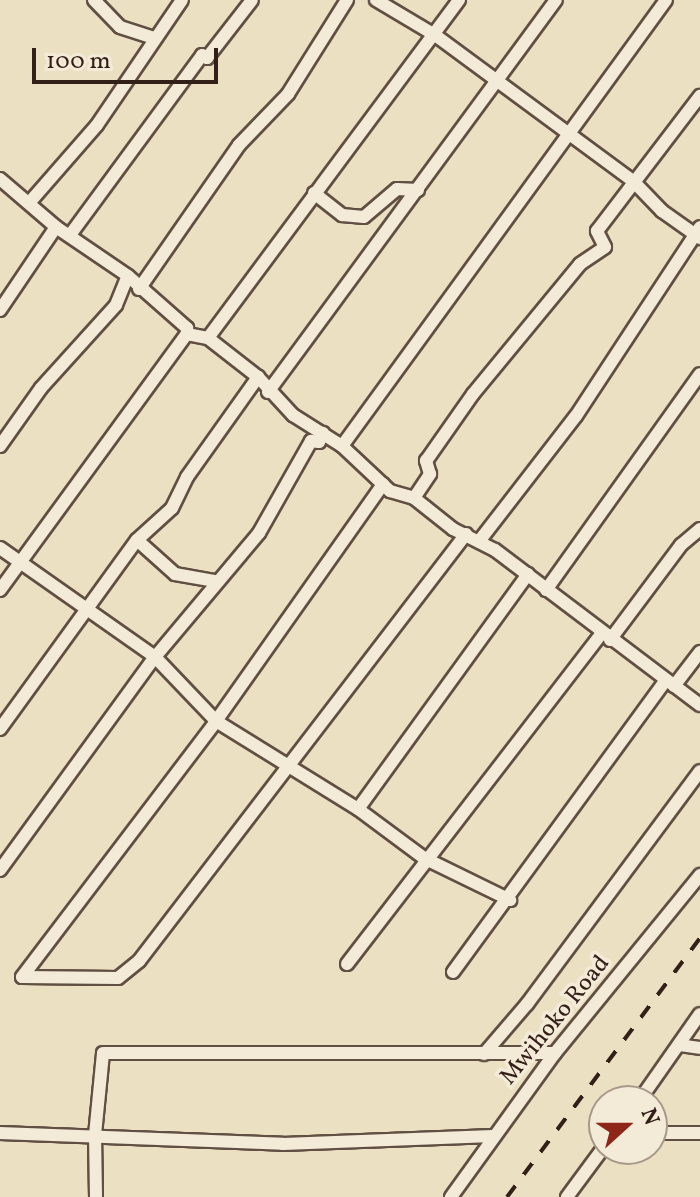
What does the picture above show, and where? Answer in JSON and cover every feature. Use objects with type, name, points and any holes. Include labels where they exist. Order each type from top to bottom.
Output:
[{"type":"street","points":[[94,0],[120,27],[153,38]]},
{"type":"street","points":[[29,203],[97,125],[153,38],[182,0]]},
{"type":"street","points":[[70,235],[202,55],[207,58],[252,0]]},
{"type":"street","points":[[139,289],[239,145],[288,94],[347,0]]},
{"type":"street","points":[[376,0],[435,35],[493,82],[633,181],[698,233],[576,416],[480,540]]},
{"type":"street","points":[[208,338],[459,0]]},
{"type":"street","points":[[268,392],[556,0]]},
{"type":"street","points":[[342,446],[666,0]]},
{"type":"street","points":[[414,498],[430,474],[426,461],[473,394],[580,264],[605,247],[597,231],[700,96]]},
{"type":"street","points":[[0,179],[56,227],[128,276],[139,289],[187,328],[187,334],[0,590]]},
{"type":"street","points":[[314,193],[342,215],[364,217],[397,189],[418,190]]},
{"type":"street","points":[[0,310],[56,227]]},
{"type":"street","points":[[0,446],[41,388],[116,305],[128,276]]},
{"type":"street","points":[[187,334],[208,338],[258,377],[268,392],[342,446],[383,484],[414,498],[466,534],[480,540],[700,705]]},
{"type":"street","points":[[546,590],[700,374]]},
{"type":"street","points":[[0,729],[137,540],[172,508],[187,477],[258,377]]},
{"type":"street","points":[[0,870],[155,657],[215,581],[259,533],[311,441],[319,442],[323,433]]},
{"type":"street","points":[[383,484],[216,721],[22,977],[118,978],[127,972],[466,534]]},
{"type":"street","points":[[347,964],[424,858],[681,545],[700,529]]},
{"type":"street","points":[[137,540],[175,574],[215,581]]},
{"type":"street","points":[[0,548],[23,560],[87,612],[155,657],[216,721],[358,809],[424,858],[510,900]]},
{"type":"street","points":[[358,809],[528,574]]},
{"type":"street","points":[[453,972],[510,900],[669,684],[700,652]]},
{"type":"street","points":[[484,1054],[527,1004],[700,771]]},
{"type":"street","name":"Mwihoko Road","points":[[451,1197],[555,1053],[700,875]]},
{"type":"street","points":[[650,1085],[700,1014]]},
{"type":"street","points":[[679,1045],[700,1048]]},
{"type":"street","points":[[96,1197],[99,1058],[110,1051],[555,1053]]},
{"type":"street","points":[[0,1133],[283,1144],[493,1136]]},
{"type":"street","points":[[668,1133],[700,1133]]},
{"type":"street","points":[[567,1197],[591,1165]]},
{"type":"railway","points":[[507,1197],[700,938]]}]
